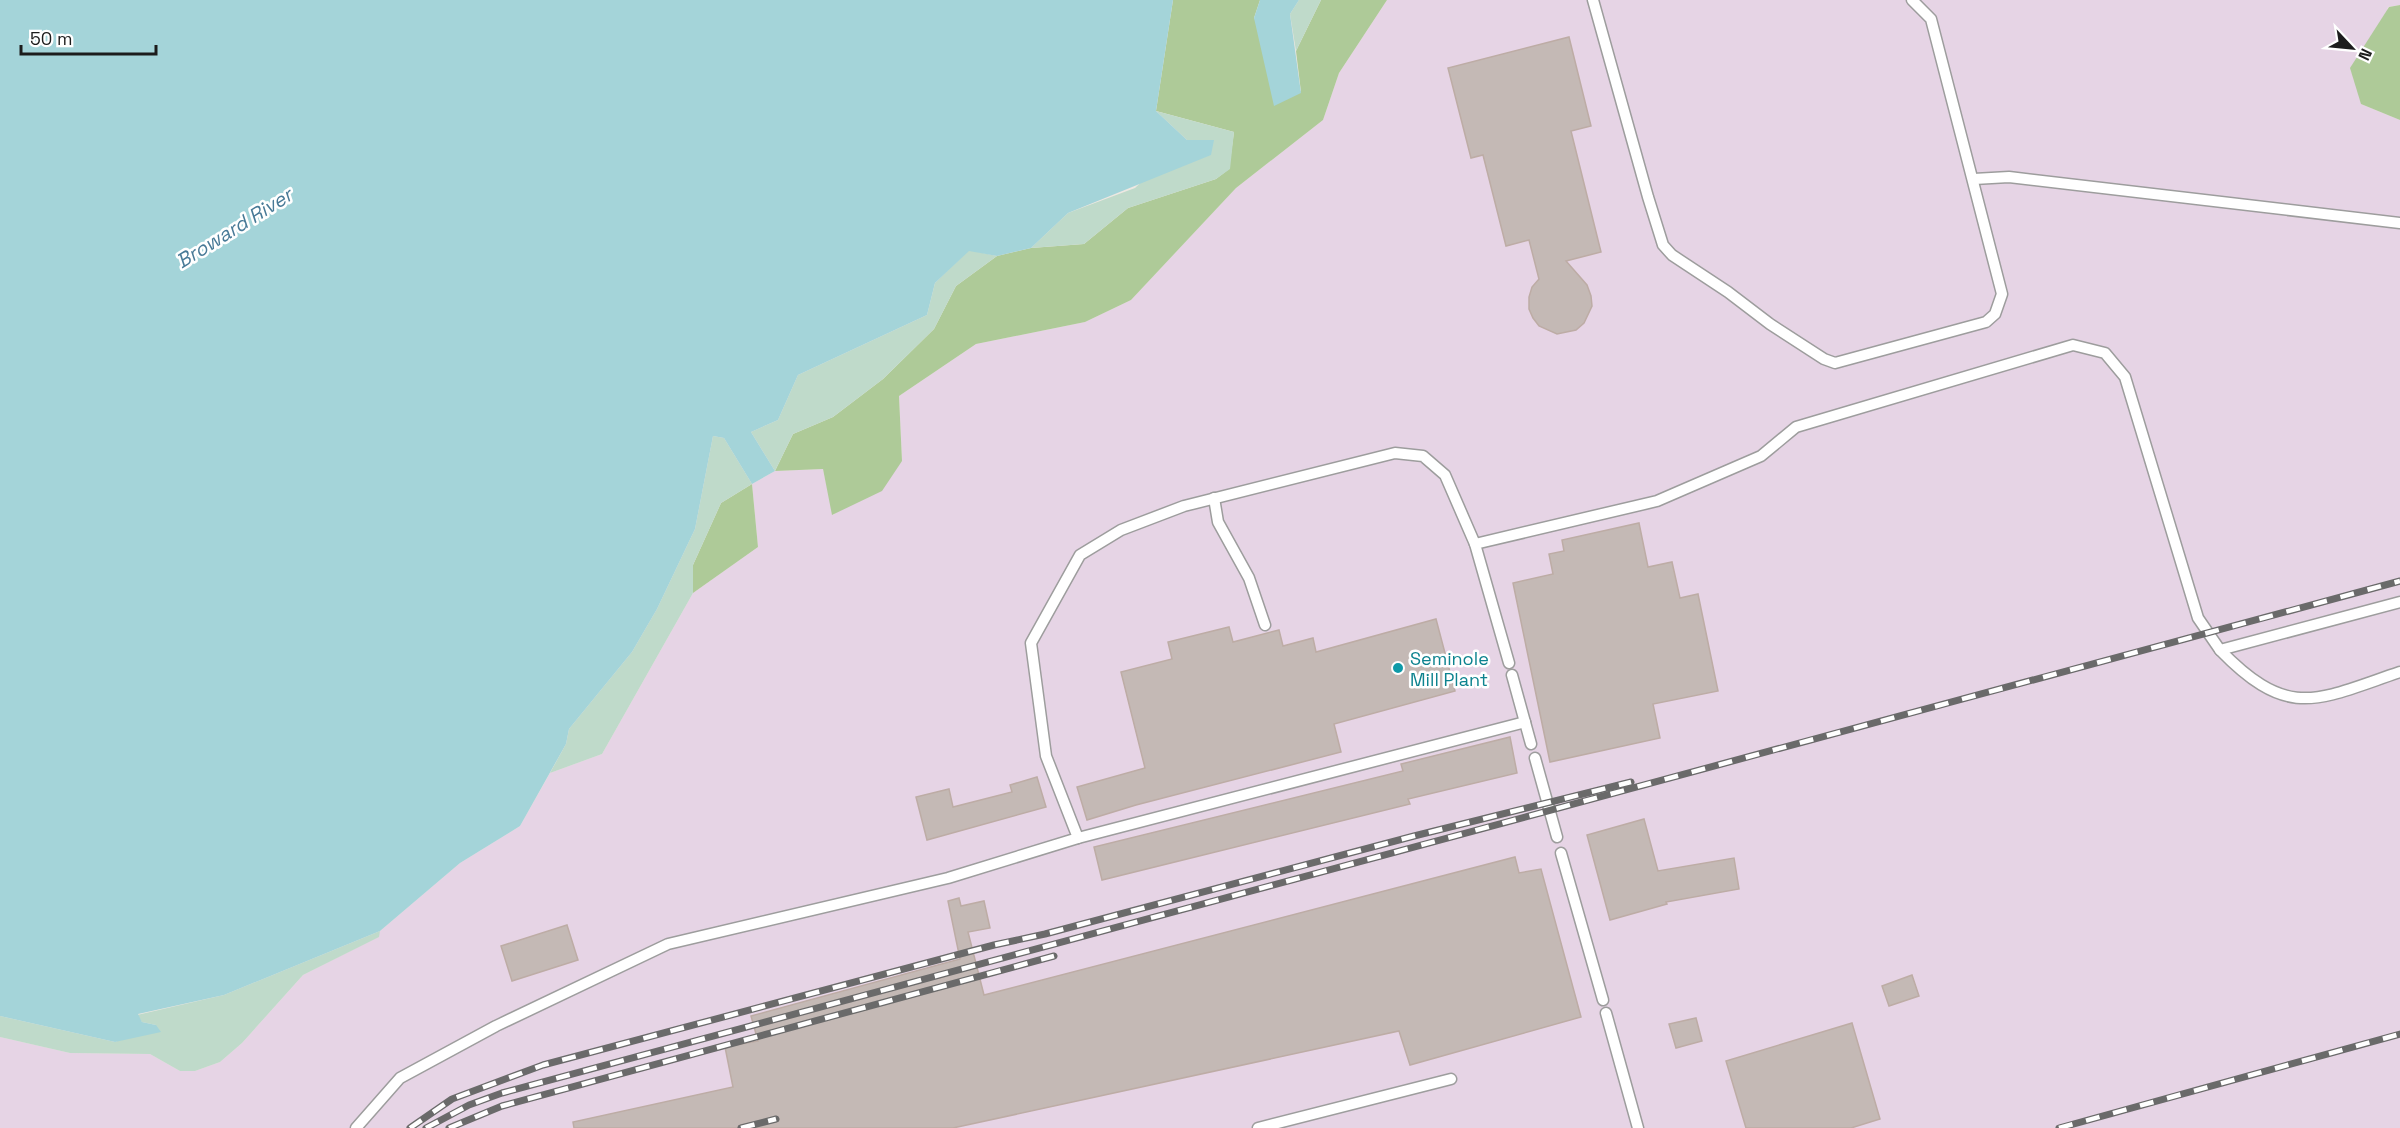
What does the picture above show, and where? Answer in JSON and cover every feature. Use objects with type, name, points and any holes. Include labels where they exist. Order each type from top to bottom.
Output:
[{"type":"lane","points":[[1593,0],[1664,245],[1672,255],[1824,359],[1835,363],[1854,360],[1986,322],[1995,314],[2002,294],[1931,18],[1912,0]]},
{"type":"lane","points":[[1974,179],[2009,177],[2400,223]]},
{"type":"lane","points":[[1475,544],[1657,501],[1761,456],[1796,428],[2073,345],[2105,353],[2125,377],[2199,618],[2220,650],[2270,692],[2295,698],[2316,699],[2400,672]]},
{"type":"lane","points":[[1078,838],[1046,756],[1031,643],[1080,555],[1121,530],[1184,506],[1395,453],[1423,456],[1445,476],[1475,544],[1509,663]]},
{"type":"lane","points":[[1214,498],[1218,522],[1252,583],[1265,625]]},
{"type":"lane","points":[[2220,650],[2400,602]]},
{"type":"lane","points":[[1512,675],[1531,744]]},
{"type":"lane","points":[[356,1128],[400,1078],[496,1026],[668,944],[948,878],[1078,838],[1525,722]]},
{"type":"lane","points":[[1535,758],[1557,837]]},
{"type":"lane","points":[[1562,853],[1603,1000]]},
{"type":"lane","points":[[1606,1012],[1638,1128]]},
{"type":"lane","points":[[1258,1128],[1451,1078]]},
{"type":"shaded area","points":[[1387,0],[2400,0],[2400,5],[2388,7],[2361,104],[2400,120],[2400,1128],[0,1128],[0,1037],[70,1053],[150,1054],[180,1071],[195,1071],[220,1062],[242,1043],[303,975],[378,937],[380,931],[460,863],[520,826],[550,773],[602,754],[693,593],[758,547],[752,484],[775,471],[823,469],[833,515],[902,461],[899,396],[976,344],[1085,322],[1131,300],[1236,188],[1323,120],[1339,73]]},
{"type":"green space","points":[[1173,0],[1260,0],[1254,18],[1301,92],[1296,51],[1321,0],[1387,0],[1339,73],[1323,120],[1236,188],[1131,300],[1085,322],[976,344],[899,396],[902,461],[882,491],[832,515],[823,469],[775,471],[793,434],[833,417],[883,379],[934,329],[956,286],[997,256],[1031,248],[1084,244],[1128,208],[1216,179],[1229,169],[1234,132],[1156,111]]},
{"type":"green space","points":[[1299,0],[1321,0],[1296,51],[1290,14]]},
{"type":"green space","points":[[2400,5],[2400,120],[2361,104],[2350,68],[2389,7]]},
{"type":"green space","points":[[1156,111],[1234,132],[1230,169],[1216,179],[1128,208],[1084,244],[1031,248],[1068,213],[1135,188],[1187,140]]},
{"type":"green space","points":[[969,250],[997,256],[956,286],[934,329],[883,379],[833,417],[793,434],[775,471],[751,432],[778,420],[798,375],[927,315],[935,283]]},
{"type":"green space","points":[[713,436],[724,438],[752,484],[721,503],[693,565],[693,593],[602,754],[550,773],[566,744],[569,729],[632,652],[657,609],[695,529]]},
{"type":"green space","points":[[752,484],[758,547],[693,593],[693,565],[721,503]]},
{"type":"green space","points":[[380,931],[379,937],[303,975],[242,1043],[220,1062],[195,1071],[180,1071],[150,1054],[70,1053],[0,1037],[0,1016],[115,1042],[156,1025],[142,1022],[137,1015],[224,995]]},
{"type":"water","name":"Broward River","points":[[0,0],[1173,0],[1156,111],[1187,140],[1214,140],[1211,155],[1068,213],[1031,248],[997,256],[969,251],[935,283],[927,315],[798,375],[778,420],[751,432],[775,471],[752,484],[724,438],[713,436],[695,529],[657,609],[632,652],[569,729],[566,744],[520,826],[460,863],[380,931],[224,995],[138,1014],[142,1022],[156,1025],[161,1032],[115,1042],[0,1016]]},
{"type":"water","points":[[1260,0],[1299,0],[1290,14],[1301,93],[1274,106],[1254,18]]},
{"type":"building","points":[[1569,37],[1591,126],[1571,131],[1601,252],[1566,261],[1587,285],[1592,306],[1584,323],[1576,330],[1557,334],[1539,326],[1529,309],[1532,287],[1539,279],[1529,240],[1506,246],[1483,155],[1471,158],[1448,68]]},
{"type":"building","points":[[1639,523],[1648,567],[1672,562],[1680,598],[1698,594],[1718,691],[1653,704],[1660,738],[1550,762],[1513,583],[1553,574],[1549,554],[1564,551],[1562,540]]},
{"type":"building","points":[[1436,619],[1455,691],[1334,724],[1341,752],[1136,805],[1087,820],[1077,787],[1145,768],[1121,672],[1172,659],[1168,642],[1229,627],[1233,642],[1279,630],[1283,646],[1313,638],[1316,652]]},
{"type":"building","points":[[1510,737],[1517,773],[1408,799],[1410,804],[1102,880],[1094,847],[1403,771],[1401,764]]},
{"type":"building","points":[[1037,777],[1046,807],[927,840],[916,797],[949,789],[953,807],[1012,792],[1010,785]]},
{"type":"building","points":[[1644,819],[1658,871],[1734,858],[1739,889],[1666,902],[1667,904],[1610,920],[1587,835]]},
{"type":"building","points":[[1515,857],[1519,873],[1541,869],[1581,1017],[1410,1065],[1399,1031],[953,1128],[574,1128],[573,1122],[733,1087],[725,1047],[758,1041],[751,1016],[960,959],[948,901],[959,898],[961,906],[984,901],[990,928],[968,932],[984,995]]},
{"type":"building","points":[[567,925],[578,960],[512,981],[501,946]]},
{"type":"building","points":[[1912,975],[1919,996],[1889,1006],[1882,986]]},
{"type":"building","points":[[1696,1018],[1702,1041],[1676,1048],[1669,1024]]},
{"type":"building","points":[[1852,1023],[1880,1119],[1851,1128],[1746,1128],[1726,1061]]},
{"type":"railway","points":[[426,1128],[469,1105],[502,1093],[2400,581]]},
{"type":"railway","points":[[410,1128],[452,1099],[543,1065],[994,945],[1045,934],[1414,836],[1631,782]]},
{"type":"railway","points":[[449,1128],[502,1106],[1054,956]]},
{"type":"railway","points":[[2059,1128],[2400,1034]]},
{"type":"railway","points":[[741,1128],[776,1119]]},
{"type":"place","name":"Seminole Mill Plant","points":[[1398,668]]}]
